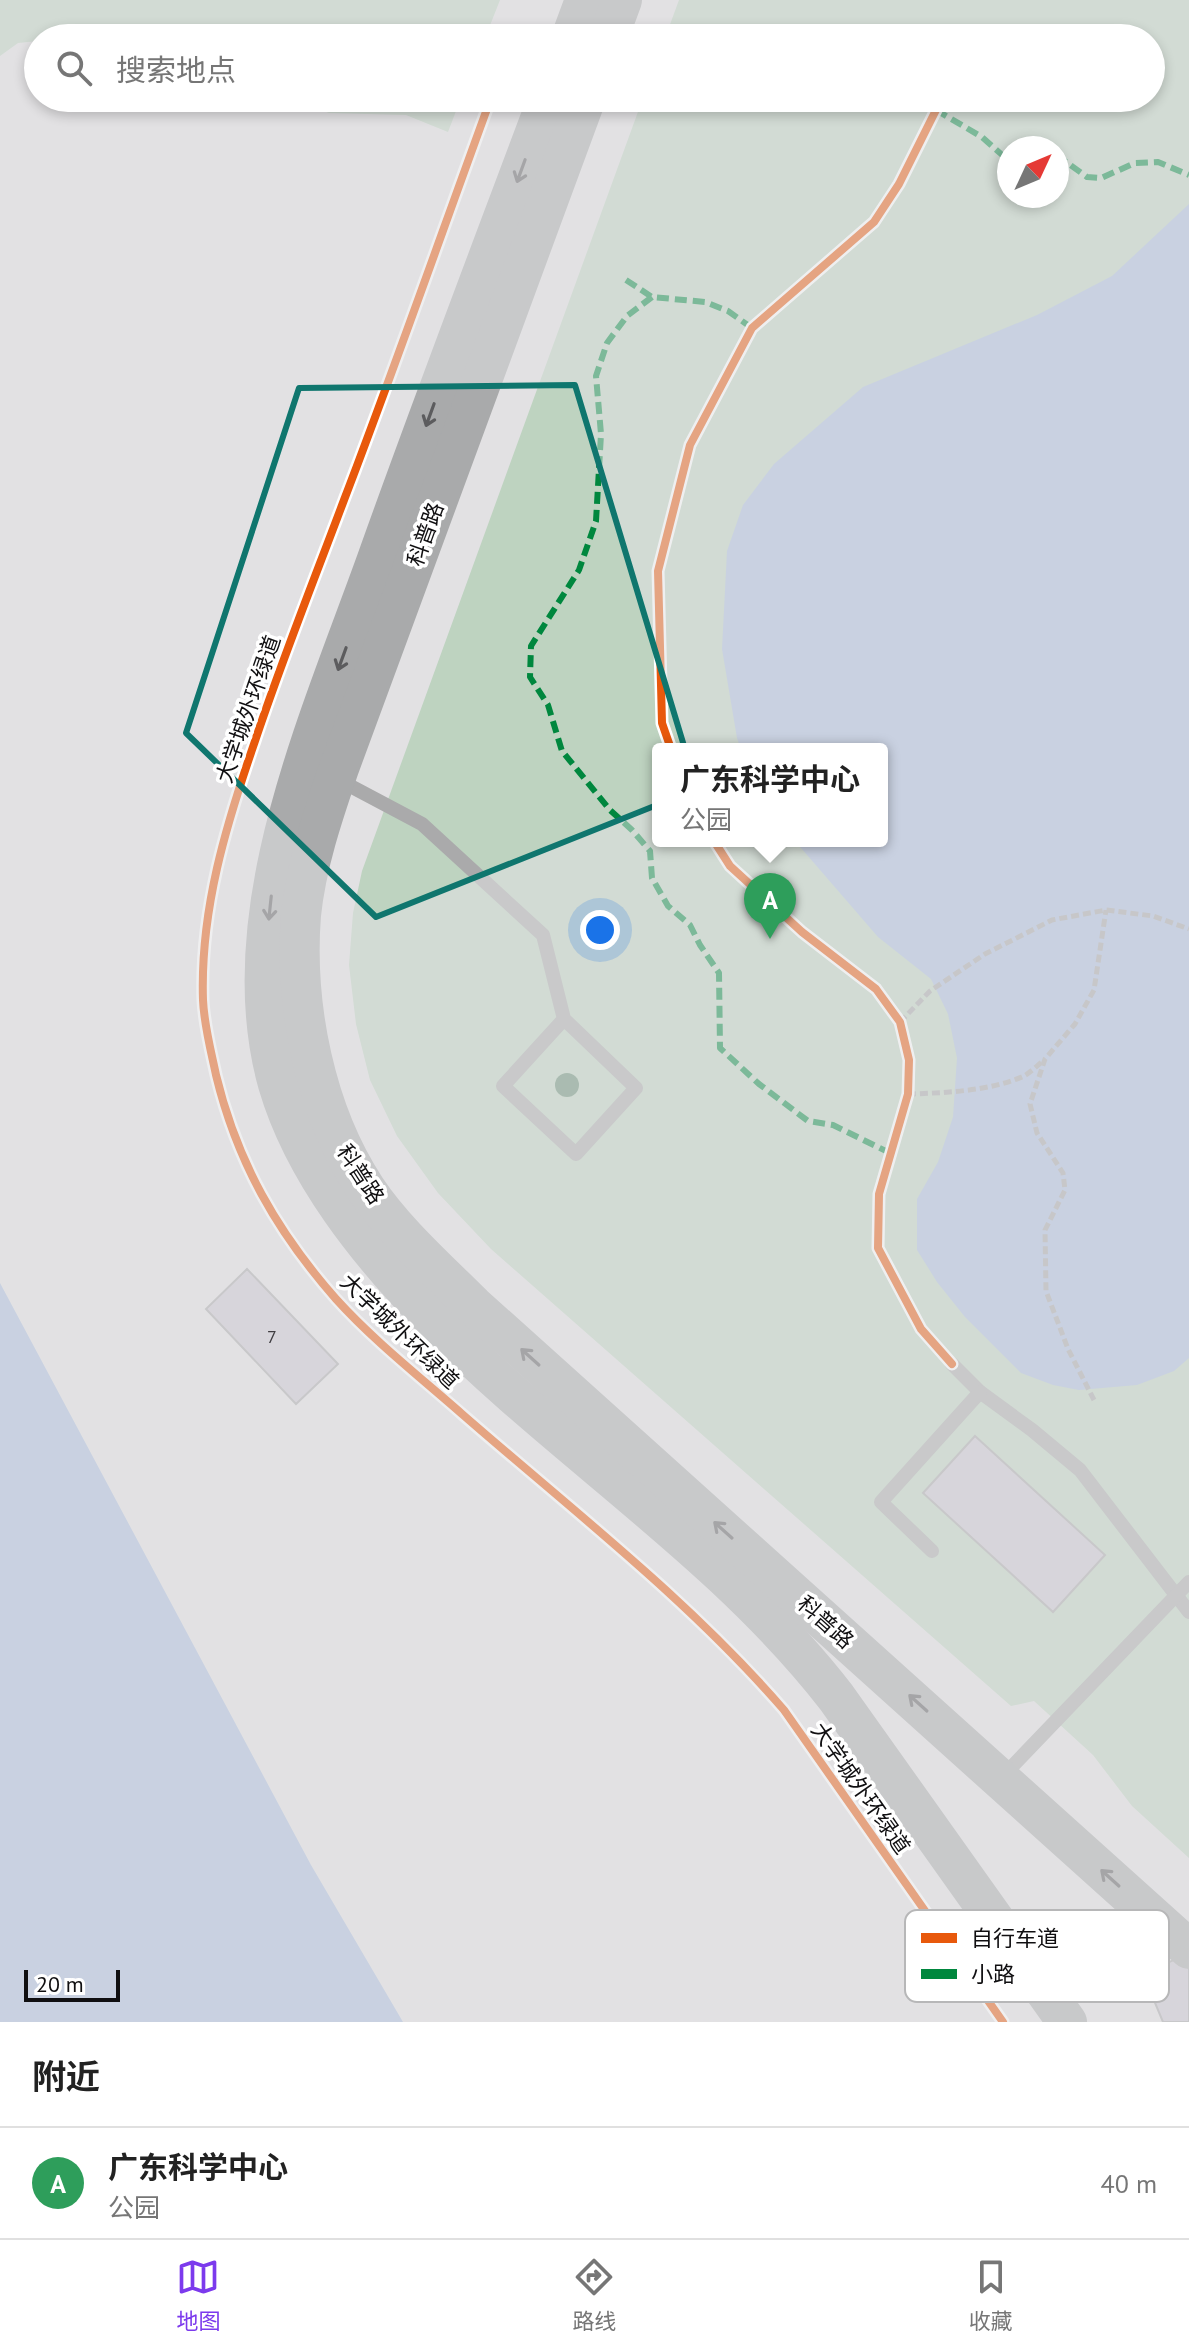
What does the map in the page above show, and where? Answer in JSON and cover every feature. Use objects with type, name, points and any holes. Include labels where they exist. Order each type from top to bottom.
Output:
[{"type":"street","points":[[576,24],[585,0]]},
{"type":"street","points":[[613,24],[622,0]]},
{"type":"street","name":"科普路","points":[[543,112],[403,487],[305,763],[283,834],[272,888],[265,953],[266,1013],[278,1083],[302,1145],[377,1257],[432,1318],[506,1388],[696,1551],[800,1650],[987,1910]]},
{"type":"street","name":"科普路","points":[[581,112],[321,821],[301,914],[301,977],[305,1021],[335,1133],[367,1190],[418,1249],[473,1305],[1146,1910]]},
{"type":"street","name":"科普路","points":[[1169,1931],[1189,1949]]},
{"type":"street","name":"科普路","points":[[1053,2002],[1067,2022]]},
{"type":"lane","points":[[335,778],[422,824],[543,935],[564,1019],[636,1088],[576,1154],[503,1086],[564,1019]]},
{"type":"lane","points":[[952,1364],[980,1392],[1080,1470],[1189,1612]]},
{"type":"lane","points":[[932,1551],[881,1502],[980,1392]]},
{"type":"lane","points":[[1001,1778],[1189,1582]]},
{"type":"path","points":[[908,1094],[956,1092],[1002,1082],[1025,1075],[1045,1059],[1075,1024],[1094,990],[1106,910]]},
{"type":"path","points":[[900,1022],[930,991],[985,954],[1052,920],[1106,910],[1153,916],[1189,929]]},
{"type":"path","points":[[892,1011],[900,1022],[903,1035]]},
{"type":"path","points":[[1045,1059],[1030,1104],[1037,1133],[1063,1173],[1065,1190],[1045,1230],[1046,1291],[1068,1349],[1094,1400]]},
{"type":"path","points":[[904,1109],[909,1083]]},
{"type":"highlighted area","points":[[575,385],[697,789],[376,917],[186,733],[299,388]]},
{"type":"green space","points":[[0,0],[500,0],[491,24],[24,24],[24,42],[18,43],[0,56]]},
{"type":"green space","points":[[679,0],[1189,0],[1189,1858],[1132,1806],[1093,1755],[1034,1701],[1011,1706],[491,1249],[438,1193],[397,1136],[370,1080],[356,1024],[349,965],[353,913],[362,871],[638,112],[1165,112],[1165,24],[670,24]]},
{"type":"green space","points":[[326,112],[456,112],[448,132],[406,115]]},
{"type":"water","points":[[1189,204],[1189,1358],[1174,1371],[1137,1385],[1079,1390],[1053,1385],[1021,1373],[965,1317],[917,1250],[917,1199],[938,1162],[953,1117],[957,1058],[948,1014],[931,979],[878,937],[800,847],[888,847],[888,743],[739,743],[722,649],[727,551],[743,505],[774,464],[863,387],[1037,315],[1112,276]]},
{"type":"water","points":[[0,1283],[311,1865],[403,2022],[0,2022]]},
{"type":"building","points":[[247,1269],[338,1364],[296,1404],[206,1309]]},
{"type":"building","points":[[975,1436],[1105,1555],[1053,1612],[923,1493]]},
{"type":"building","points":[[1189,1953],[1189,2022],[1163,2022],[1155,2002],[1169,2002],[1169,1962]]},
{"type":"marked path","points":[[939,112],[982,137],[997,150]]},
{"type":"marked path","points":[[1069,164],[1087,177],[1101,178],[1135,163],[1158,162],[1189,175]]},
{"type":"marked path","points":[[626,280],[652,297],[705,302],[728,311],[752,328]]},
{"type":"marked path","points":[[652,297],[627,316],[607,343],[596,376],[601,434],[596,521],[579,570],[531,646],[530,677],[548,705],[562,751],[610,810],[650,851],[652,878],[668,906],[690,925],[719,973],[720,1048],[759,1084],[808,1121],[833,1125],[892,1154]]},
{"type":"cycle path","name":"大学城外环绿道","points":[[486,112],[276,680],[225,836],[210,901],[203,966],[205,1019],[216,1075],[235,1137],[262,1194],[295,1248],[336,1299],[381,1344],[669,1593],[747,1670],[784,1710],[924,1910]]},
{"type":"cycle path","points":[[669,743],[662,723],[658,571],[690,445],[752,328],[874,222],[899,184],[935,112]]},
{"type":"cycle path","points":[[718,847],[730,866],[802,932],[876,989],[900,1022],[909,1060],[908,1094],[879,1194],[878,1248],[921,1329],[952,1364]]},
{"type":"cycle path","name":"大学城外环绿道","points":[[989,2002],[1003,2022]]},
{"type":"place","name":"广东科学中心","points":[[770,939]]}]
